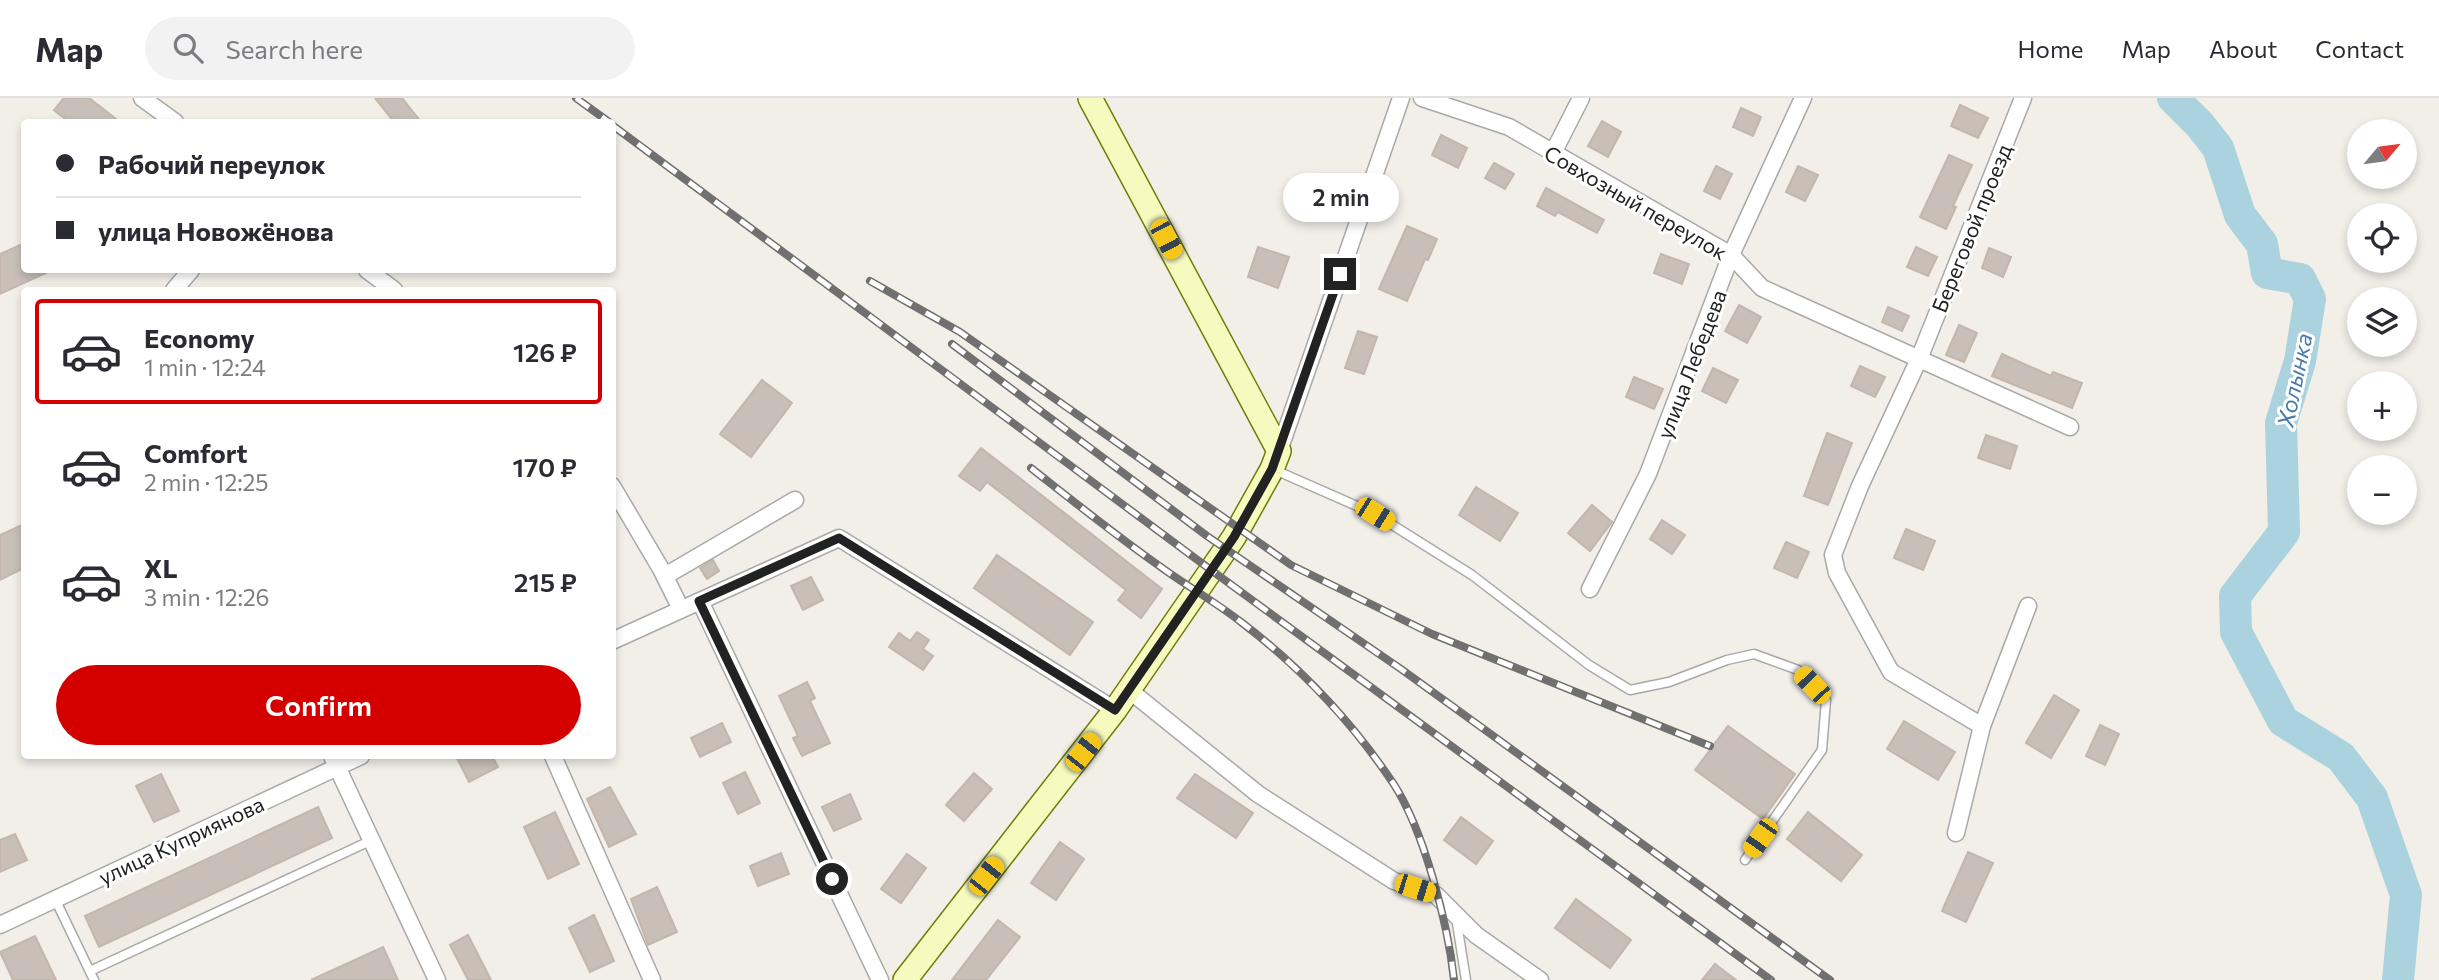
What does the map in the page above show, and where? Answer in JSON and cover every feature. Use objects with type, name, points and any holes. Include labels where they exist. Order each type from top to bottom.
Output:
[{"type":"street","points":[[142,98],[170,119]]},
{"type":"street","points":[[1090,98],[1275,460]]},
{"type":"street","points":[[905,980],[1115,710],[1234,537],[1275,460],[1401,98]]},
{"type":"street","name":"Совхозный переулок","points":[[1422,98],[1509,127],[1731,255],[1762,288],[2070,427]]},
{"type":"street","points":[[1553,153],[1581,98]]},
{"type":"street","name":"улица Лебедева","points":[[1590,589],[1648,474],[1731,255],[1803,98]]},
{"type":"street","name":"Береговой проезд","points":[[1982,726],[1891,672],[1837,573],[1833,555],[1860,486],[1919,359],[2022,98]]},
{"type":"street","points":[[177,287],[188,273]]},
{"type":"street","points":[[371,273],[390,287]]},
{"type":"street","points":[[665,576],[795,500]]},
{"type":"street","points":[[617,502],[665,576],[681,610]]},
{"type":"street","points":[[616,638],[839,538],[1115,710]]},
{"type":"street","points":[[699,601],[880,980]]},
{"type":"street","points":[[1956,833],[1982,726],[2028,606]]},
{"type":"street","points":[[1129,690],[1258,794],[1394,881],[1436,895],[1476,935],[1540,980]]},
{"type":"street","points":[[554,759],[652,980]]},
{"type":"street","points":[[335,762],[433,979]]},
{"type":"street","name":"улица Куприянова","points":[[0,925],[335,762]]},
{"type":"lane","points":[[1275,460],[1375,514],[1472,575],[1588,665],[1630,690],[1669,682],[1727,660],[1754,654],[1798,670],[1826,700],[1822,750],[1745,860]]},
{"type":"lane","points":[[90,971],[372,840]]},
{"type":"lane","points":[[55,899],[94,980]]},
{"type":"lane","points":[[1456,915],[1466,980]]},
{"type":"building","points":[[64,98],[89,98],[116,119],[65,119],[54,110]]},
{"type":"building","points":[[375,98],[402,98],[419,119],[392,119]]},
{"type":"building","points":[[1960,105],[1988,118],[1978,138],[1951,126]]},
{"type":"building","points":[[1741,108],[1761,117],[1753,136],[1733,127]]},
{"type":"building","points":[[1602,121],[1621,132],[1608,157],[1588,146]]},
{"type":"building","points":[[1441,135],[1467,148],[1458,168],[1432,155]]},
{"type":"building","points":[[1949,155],[1972,165],[1953,206],[1956,207],[1946,229],[1920,217]]},
{"type":"building","points":[[1494,163],[1514,174],[1505,189],[1485,178]]},
{"type":"building","points":[[1716,166],[1732,174],[1720,199],[1704,191]]},
{"type":"building","points":[[1798,166],[1818,175],[1805,201],[1786,192]]},
{"type":"building","points":[[1546,188],[1604,220],[1597,233],[1558,212],[1555,216],[1537,206]]},
{"type":"building","points":[[1407,226],[1437,239],[1407,301],[1379,289]]},
{"type":"building","points":[[20,245],[21,273],[46,273],[0,294],[0,254]]},
{"type":"building","points":[[1258,247],[1289,257],[1278,288],[1248,277]]},
{"type":"building","points":[[1916,247],[1937,257],[1928,276],[1907,267]]},
{"type":"building","points":[[1989,248],[2011,257],[2003,277],[1982,268]]},
{"type":"building","points":[[1661,254],[1689,264],[1682,284],[1654,273]]},
{"type":"building","points":[[1739,305],[1761,317],[1747,343],[1725,331]]},
{"type":"building","points":[[1888,307],[1909,316],[1902,331],[1882,322]]},
{"type":"building","points":[[1959,325],[1977,333],[1964,362],[1946,355]]},
{"type":"building","points":[[1358,331],[1377,337],[1364,374],[1345,368]]},
{"type":"building","points":[[2002,354],[2051,376],[2053,372],[2082,383],[2072,408],[1992,376]]},
{"type":"building","points":[[1860,366],[1885,377],[1875,397],[1851,386]]},
{"type":"building","points":[[1713,368],[1738,380],[1726,403],[1702,391]]},
{"type":"building","points":[[1634,377],[1663,389],[1654,409],[1626,397]]},
{"type":"building","points":[[762,380],[792,403],[751,457],[720,434]]},
{"type":"building","points":[[1827,433],[1852,443],[1828,505],[1804,496]]},
{"type":"building","points":[[1986,435],[2017,446],[2010,469],[1978,458]]},
{"type":"building","points":[[981,448],[1162,589],[1141,618],[1118,600],[1126,590],[987,482],[980,491],[959,476]]},
{"type":"building","points":[[1476,487],[1518,513],[1500,541],[1459,515]]},
{"type":"building","points":[[1592,505],[1612,522],[1590,551],[1568,533]]},
{"type":"building","points":[[1662,520],[1685,535],[1672,554],[1650,539]]},
{"type":"building","points":[[21,525],[21,570],[0,580],[0,535]]},
{"type":"building","points":[[1906,529],[1935,541],[1923,570],[1894,558]]},
{"type":"building","points":[[1786,542],[1809,552],[1797,578],[1774,568]]},
{"type":"building","points":[[997,555],[1093,622],[1070,655],[974,588]]},
{"type":"building","points":[[713,560],[719,571],[707,579],[700,568]]},
{"type":"building","points":[[811,577],[823,600],[803,610],[791,586]]},
{"type":"building","points":[[917,632],[929,640],[923,649],[933,656],[923,670],[889,647],[899,633],[910,641]]},
{"type":"building","points":[[807,682],[815,698],[810,701],[830,743],[802,756],[793,738],[798,736],[779,696]]},
{"type":"building","points":[[2054,695],[2079,710],[2051,758],[2026,743]]},
{"type":"building","points":[[1904,721],[1955,752],[1938,780],[1887,749]]},
{"type":"building","points":[[722,723],[731,742],[700,757],[691,738]]},
{"type":"building","points":[[2100,725],[2119,734],[2105,765],[2086,756]]},
{"type":"building","points":[[1728,726],[1795,774],[1763,819],[1695,770]]},
{"type":"building","points":[[458,759],[494,759],[498,767],[469,782]]},
{"type":"building","points":[[745,772],[760,803],[738,814],[723,783]]},
{"type":"building","points":[[974,773],[992,789],[964,821],[946,805]]},
{"type":"building","points":[[161,774],[179,811],[154,822],[136,786]]},
{"type":"building","points":[[1195,774],[1253,813],[1236,838],[1177,798]]},
{"type":"building","points":[[610,787],[636,834],[609,847],[587,799]]},
{"type":"building","points":[[850,794],[861,819],[834,831],[822,807]]},
{"type":"building","points":[[318,807],[332,838],[99,947],[85,916]]},
{"type":"building","points":[[555,812],[579,864],[548,879],[524,827]]},
{"type":"building","points":[[1808,812],[1862,855],[1841,881],[1787,839]]},
{"type":"building","points":[[1461,817],[1493,841],[1476,864],[1444,840]]},
{"type":"building","points":[[15,834],[27,860],[0,872],[0,840]]},
{"type":"building","points":[[1060,842],[1084,859],[1056,900],[1031,883]]},
{"type":"building","points":[[1968,852],[1993,863],[1966,922],[1942,911]]},
{"type":"building","points":[[781,853],[789,874],[758,886],[750,866]]},
{"type":"building","points":[[907,854],[926,868],[901,903],[881,889]]},
{"type":"building","points":[[657,887],[677,932],[648,945],[631,899]]},
{"type":"building","points":[[1576,899],[1631,940],[1610,968],[1555,928]]},
{"type":"building","points":[[594,915],[614,961],[590,972],[569,928]]},
{"type":"building","points":[[998,920],[1020,937],[986,980],[952,980]]},
{"type":"building","points":[[468,935],[491,980],[468,980],[450,945]]},
{"type":"building","points":[[35,936],[56,980],[13,980],[0,952]]},
{"type":"building","points":[[383,947],[398,980],[311,980]]},
{"type":"building","points":[[1715,964],[1736,980],[1702,980]]},
{"type":"waterway","name":"Холынка","points":[[2173,98],[2218,148],[2240,215],[2262,244],[2267,273],[2300,279],[2310,299],[2300,361],[2281,423],[2284,532],[2235,596],[2236,632],[2283,721],[2341,757],[2372,798],[2406,895],[2398,980]]},
{"type":"railway","points":[[576,98],[605,119]]},
{"type":"railway","points":[[616,128],[1211,570],[1771,980]]},
{"type":"railway","points":[[870,281],[960,332],[1291,565],[1432,634],[1710,746]]},
{"type":"railway","points":[[952,344],[1207,536],[1401,669],[1830,980]]},
{"type":"railway","points":[[1031,468],[1168,572],[1263,639],[1324,697],[1360,738],[1393,783],[1415,826],[1440,905],[1454,980]]},
{"type":"route","points":[[832,879],[699,601],[839,538],[1115,710],[1234,537],[1272,469],[1340,274]]}]
